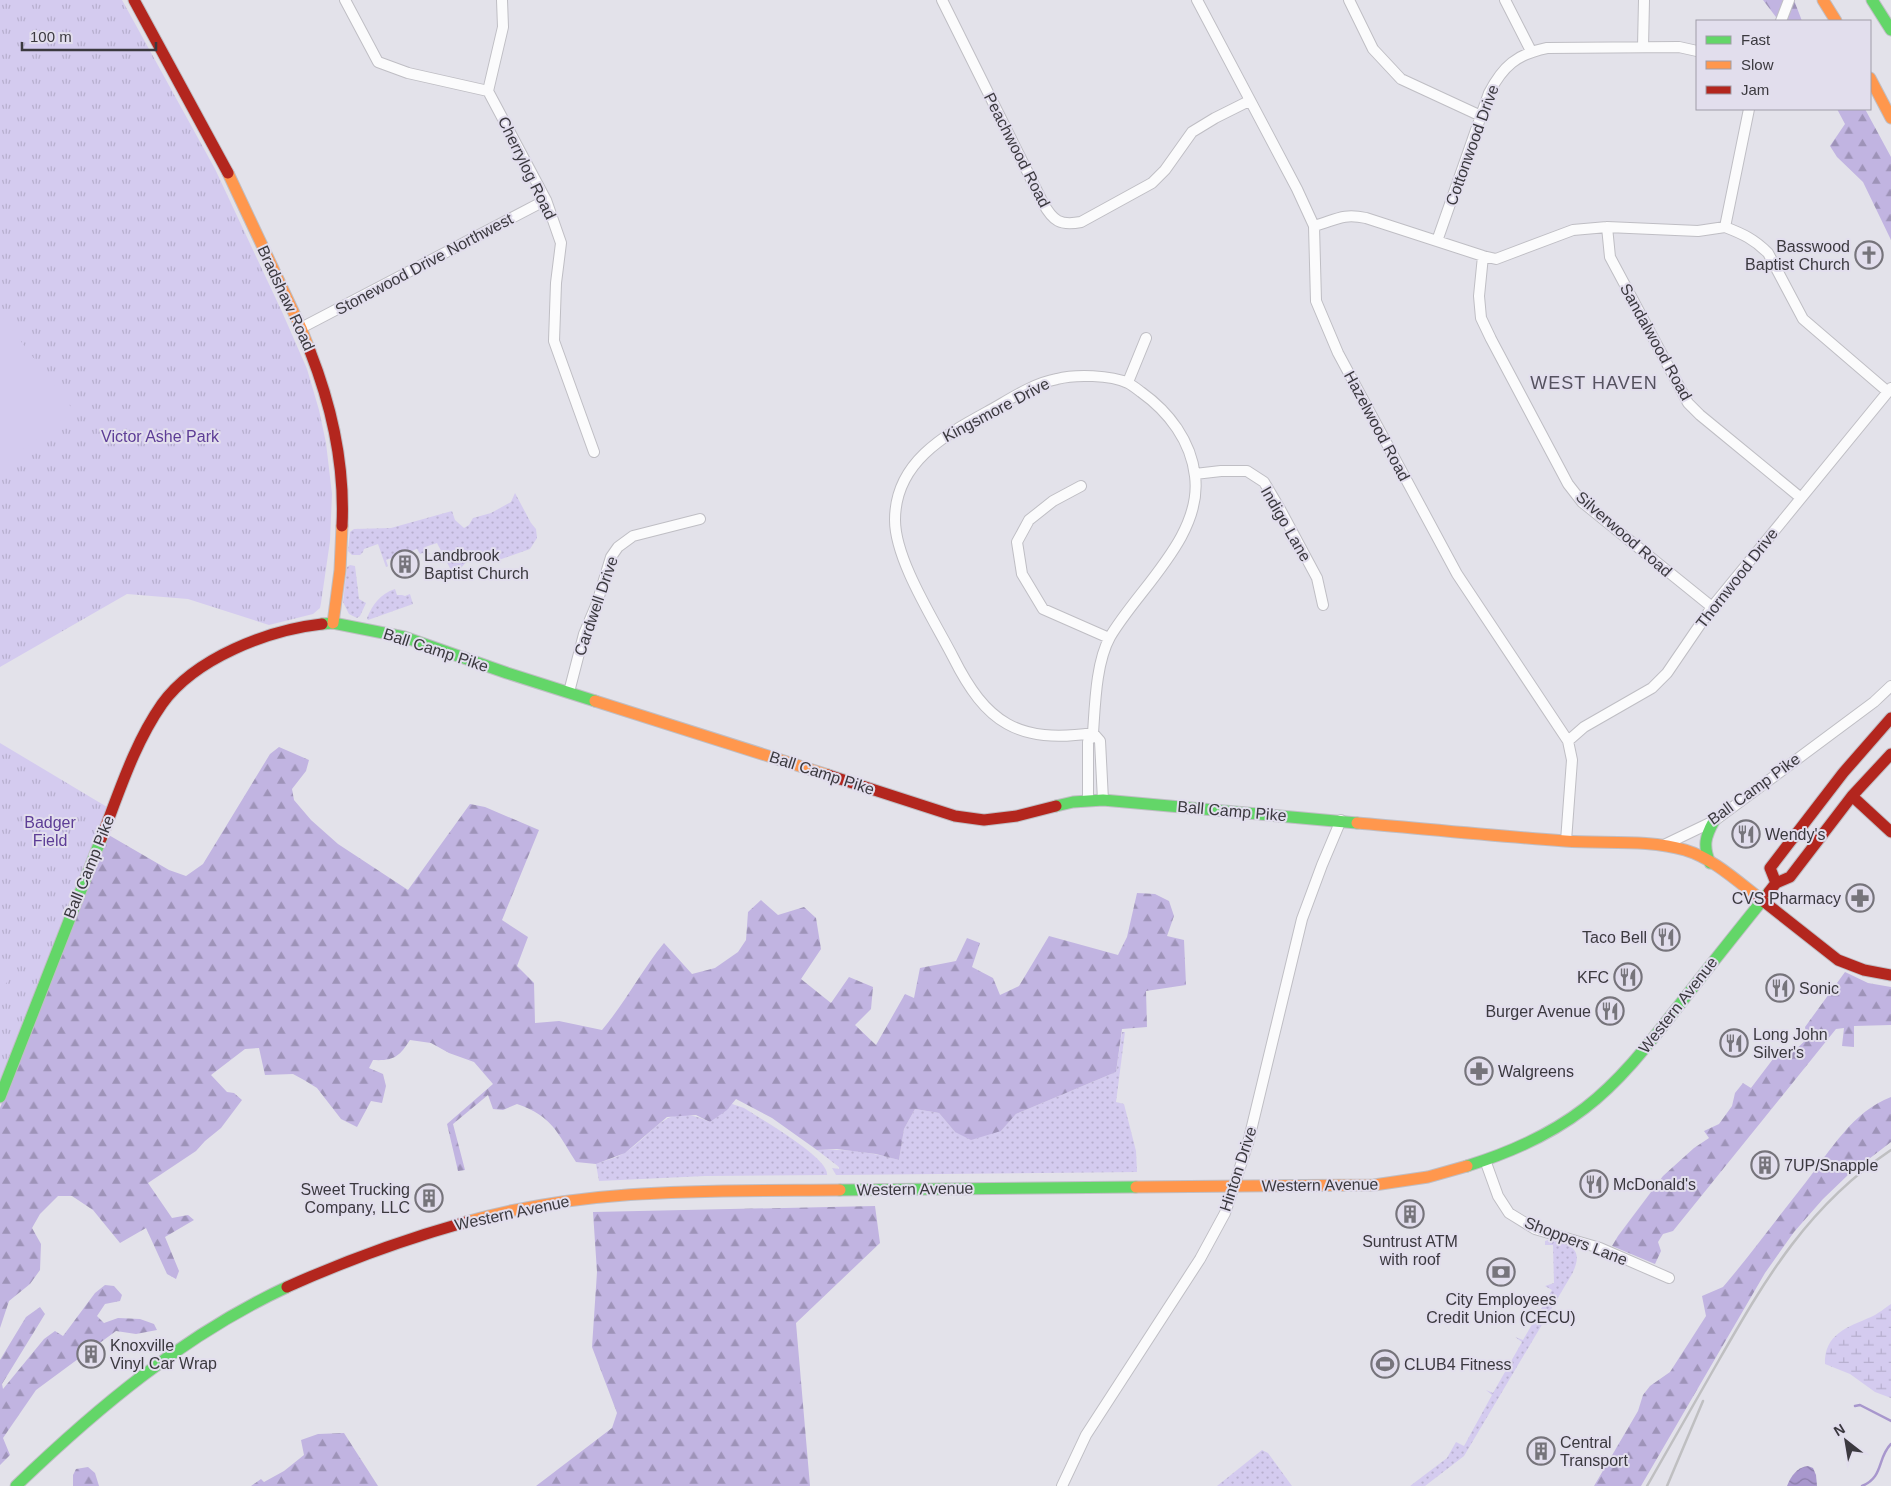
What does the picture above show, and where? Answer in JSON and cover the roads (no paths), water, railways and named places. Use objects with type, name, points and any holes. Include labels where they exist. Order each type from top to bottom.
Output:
[{"type":"main road","name":"Bradshaw Road","points":[[134,0],[224,164],[302,328],[324,386],[332,414],[340,462],[343,525],[333,623]]},
{"type":"main road","points":[[1823,0],[1835,20]]},
{"type":"main road","points":[[1872,0],[1891,30]]},
{"type":"main road","points":[[1878,0],[1891,15]]},
{"type":"main road","points":[[1871,75],[1891,105]]},
{"type":"main road","points":[[1871,80],[1891,118]]},
{"type":"main road","name":"Ball Camp Pike","points":[[0,1097],[130,765],[146,731],[163,703],[178,686],[195,672],[236,648],[287,630],[313,624],[333,623],[404,637],[507,673],[955,816],[984,820],[1017,816],[1088,800],[1103,800],[1566,841],[1664,845]]},
{"type":"main road","points":[[1776,883],[1770,868],[1867,744],[1891,718]]},
{"type":"main road","points":[[1867,744],[1860,761],[1851,775],[1848,788],[1852,796],[1891,832]]},
{"type":"main road","name":"Western Avenue","points":[[16,1486],[110,1400],[179,1349],[246,1308],[322,1271],[358,1256],[414,1236],[488,1215],[596,1197],[677,1191],[1344,1186],[1390,1184],[1444,1173],[1512,1150],[1543,1134],[1584,1108],[1615,1080],[1658,1031],[1776,883],[1790,877],[1852,796],[1891,754]]},
{"type":"main road","points":[[1710,863],[1704,844],[1705,837],[1714,821]]},
{"type":"main road","points":[[1880,822],[1891,828]]},
{"type":"main road","points":[[1664,845],[1686,850],[1732,877],[1838,960],[1877,974],[1891,975]]},
{"type":"street","points":[[345,0],[378,62],[408,73],[488,91],[503,28],[502,0]]},
{"type":"street","name":"Peachwood Road","points":[[942,0],[1043,203],[1049,214],[1059,222],[1070,224],[1081,222],[1152,184],[1165,170],[1192,132],[1215,118],[1250,101]]},
{"type":"street","name":"Hazelwood Road","points":[[1197,0],[1297,189],[1314,226],[1316,301],[1338,352],[1457,574],[1568,741],[1572,760],[1566,841]]},
{"type":"street","points":[[1349,0],[1373,49],[1401,79],[1481,116]]},
{"type":"street","points":[[1505,0],[1531,51]]},
{"type":"street","points":[[1643,47],[1644,0]]},
{"type":"street","points":[[1781,20],[1789,1]]},
{"type":"street","name":"Cottonwood Drive","points":[[1437,241],[1481,116],[1496,80],[1516,58],[1531,51],[1547,48],[1679,47],[1696,51]]},
{"type":"street","name":"Cherrylog Road","points":[[488,91],[546,200],[561,244],[556,283],[554,341],[594,452]]},
{"type":"street","points":[[1725,227],[1749,110]]},
{"type":"street","name":"Stonewood Drive Northwest","points":[[302,328],[546,200]]},
{"type":"street","points":[[1314,226],[1340,216],[1353,215],[1483,256],[1496,258],[1573,230],[1607,227],[1698,231],[1725,227],[1750,237],[1760,245],[1771,260],[1803,319],[1889,390]]},
{"type":"street","name":"Sandalwood Road","points":[[1607,227],[1610,257],[1654,343],[1688,403],[1801,498]]},
{"type":"street","name":"Silverwood Road","points":[[1483,256],[1479,296],[1481,318],[1568,484],[1582,502],[1712,607]]},
{"type":"street","points":[[1128,382],[1146,338]]},
{"type":"street","name":"Kingsmore Drive","points":[[1088,800],[1088,742],[1093,733],[1100,664],[1109,638],[1160,568],[1188,525],[1196,492],[1195,474],[1183,439],[1175,424],[1157,404],[1128,382],[1084,375],[1069,376],[1039,384],[961,426],[931,446],[910,471],[896,507],[895,523],[897,541],[904,560],[966,682],[986,709],[1005,723],[1026,732],[1051,735],[1093,733]]},
{"type":"street","name":"Thornwood Drive","points":[[1568,741],[1584,727],[1652,688],[1667,673],[1712,607],[1889,390]]},
{"type":"street","name":"Indigo Lane","points":[[1195,474],[1220,471],[1247,471],[1264,482],[1317,578],[1323,605]]},
{"type":"street","points":[[1081,486],[1053,501],[1029,520],[1017,542],[1022,574],[1043,609],[1109,638]]},
{"type":"street","name":"Cardwell Drive","points":[[569,692],[584,634],[597,603],[611,557],[618,546],[633,536],[700,519]]},
{"type":"street","name":"Ball Camp Pike","points":[[1664,845],[1714,821],[1874,702],[1891,686]]},
{"type":"street","name":"Kingsmore Drive","points":[[1093,733],[1100,741],[1103,800]]},
{"type":"street","name":"Hinton Drive","points":[[1062,1486],[1090,1428],[1200,1259],[1224,1213],[1248,1143],[1302,919],[1341,820]]},
{"type":"street","name":"Shoppers Lane","points":[[1485,1160],[1498,1196],[1509,1213],[1535,1229],[1600,1248],[1669,1278]]},
{"type":"water","points":[[1808,1466],[1813,1468],[1817,1486],[1787,1486],[1795,1473],[1801,1468]]},
{"type":"waterway","points":[[1855,1406],[1860,1405],[1891,1421]]},
{"type":"waterway","points":[[1862,1486],[1874,1478],[1891,1444]]},
{"type":"railway","points":[[1647,1486],[1737,1329],[1792,1244],[1836,1194],[1862,1171],[1891,1150]]},
{"type":"railway","points":[[1667,1486],[1703,1401]]},
{"type":"place","name":"Basswood Baptist Church","points":[[1869,255]]},
{"type":"place","name":"Landbrook Baptist Church","points":[[405,564]]},
{"type":"place","name":"Wendy's","points":[[1746,834]]},
{"type":"place","name":"CVS Pharmacy","points":[[1860,898]]},
{"type":"place","name":"Taco Bell","points":[[1666,937]]},
{"type":"place","name":"KFC","points":[[1628,977]]},
{"type":"place","name":"Sonic","points":[[1780,988]]},
{"type":"place","name":"Burger Avenue","points":[[1610,1011]]},
{"type":"place","name":"Long John Silver's","points":[[1734,1043]]},
{"type":"place","name":"Walgreens","points":[[1479,1071]]},
{"type":"place","name":"7UP/Snapple","points":[[1765,1165]]},
{"type":"place","name":"McDonald's","points":[[1594,1184]]},
{"type":"place","name":"Sweet Trucking Company, LLC","points":[[429,1198]]},
{"type":"place","name":"Suntrust ATM with roof","points":[[1410,1214]]},
{"type":"place","name":"City Employees Credit Union (CECU)","points":[[1501,1272]]},
{"type":"place","name":"Knoxville Vinyl Car Wrap","points":[[91,1354]]},
{"type":"place","name":"CLUB4 Fitness","points":[[1385,1364]]},
{"type":"place","name":"Central Transport","points":[[1541,1451]]},
{"type":"district","name":"WEST HAVEN","points":[[1594,383]]},
{"type":"park label","name":"Victor Ashe Park","points":[[160,436]]},
{"type":"park label","name":"Badger Field","points":[[50,831]]}]
